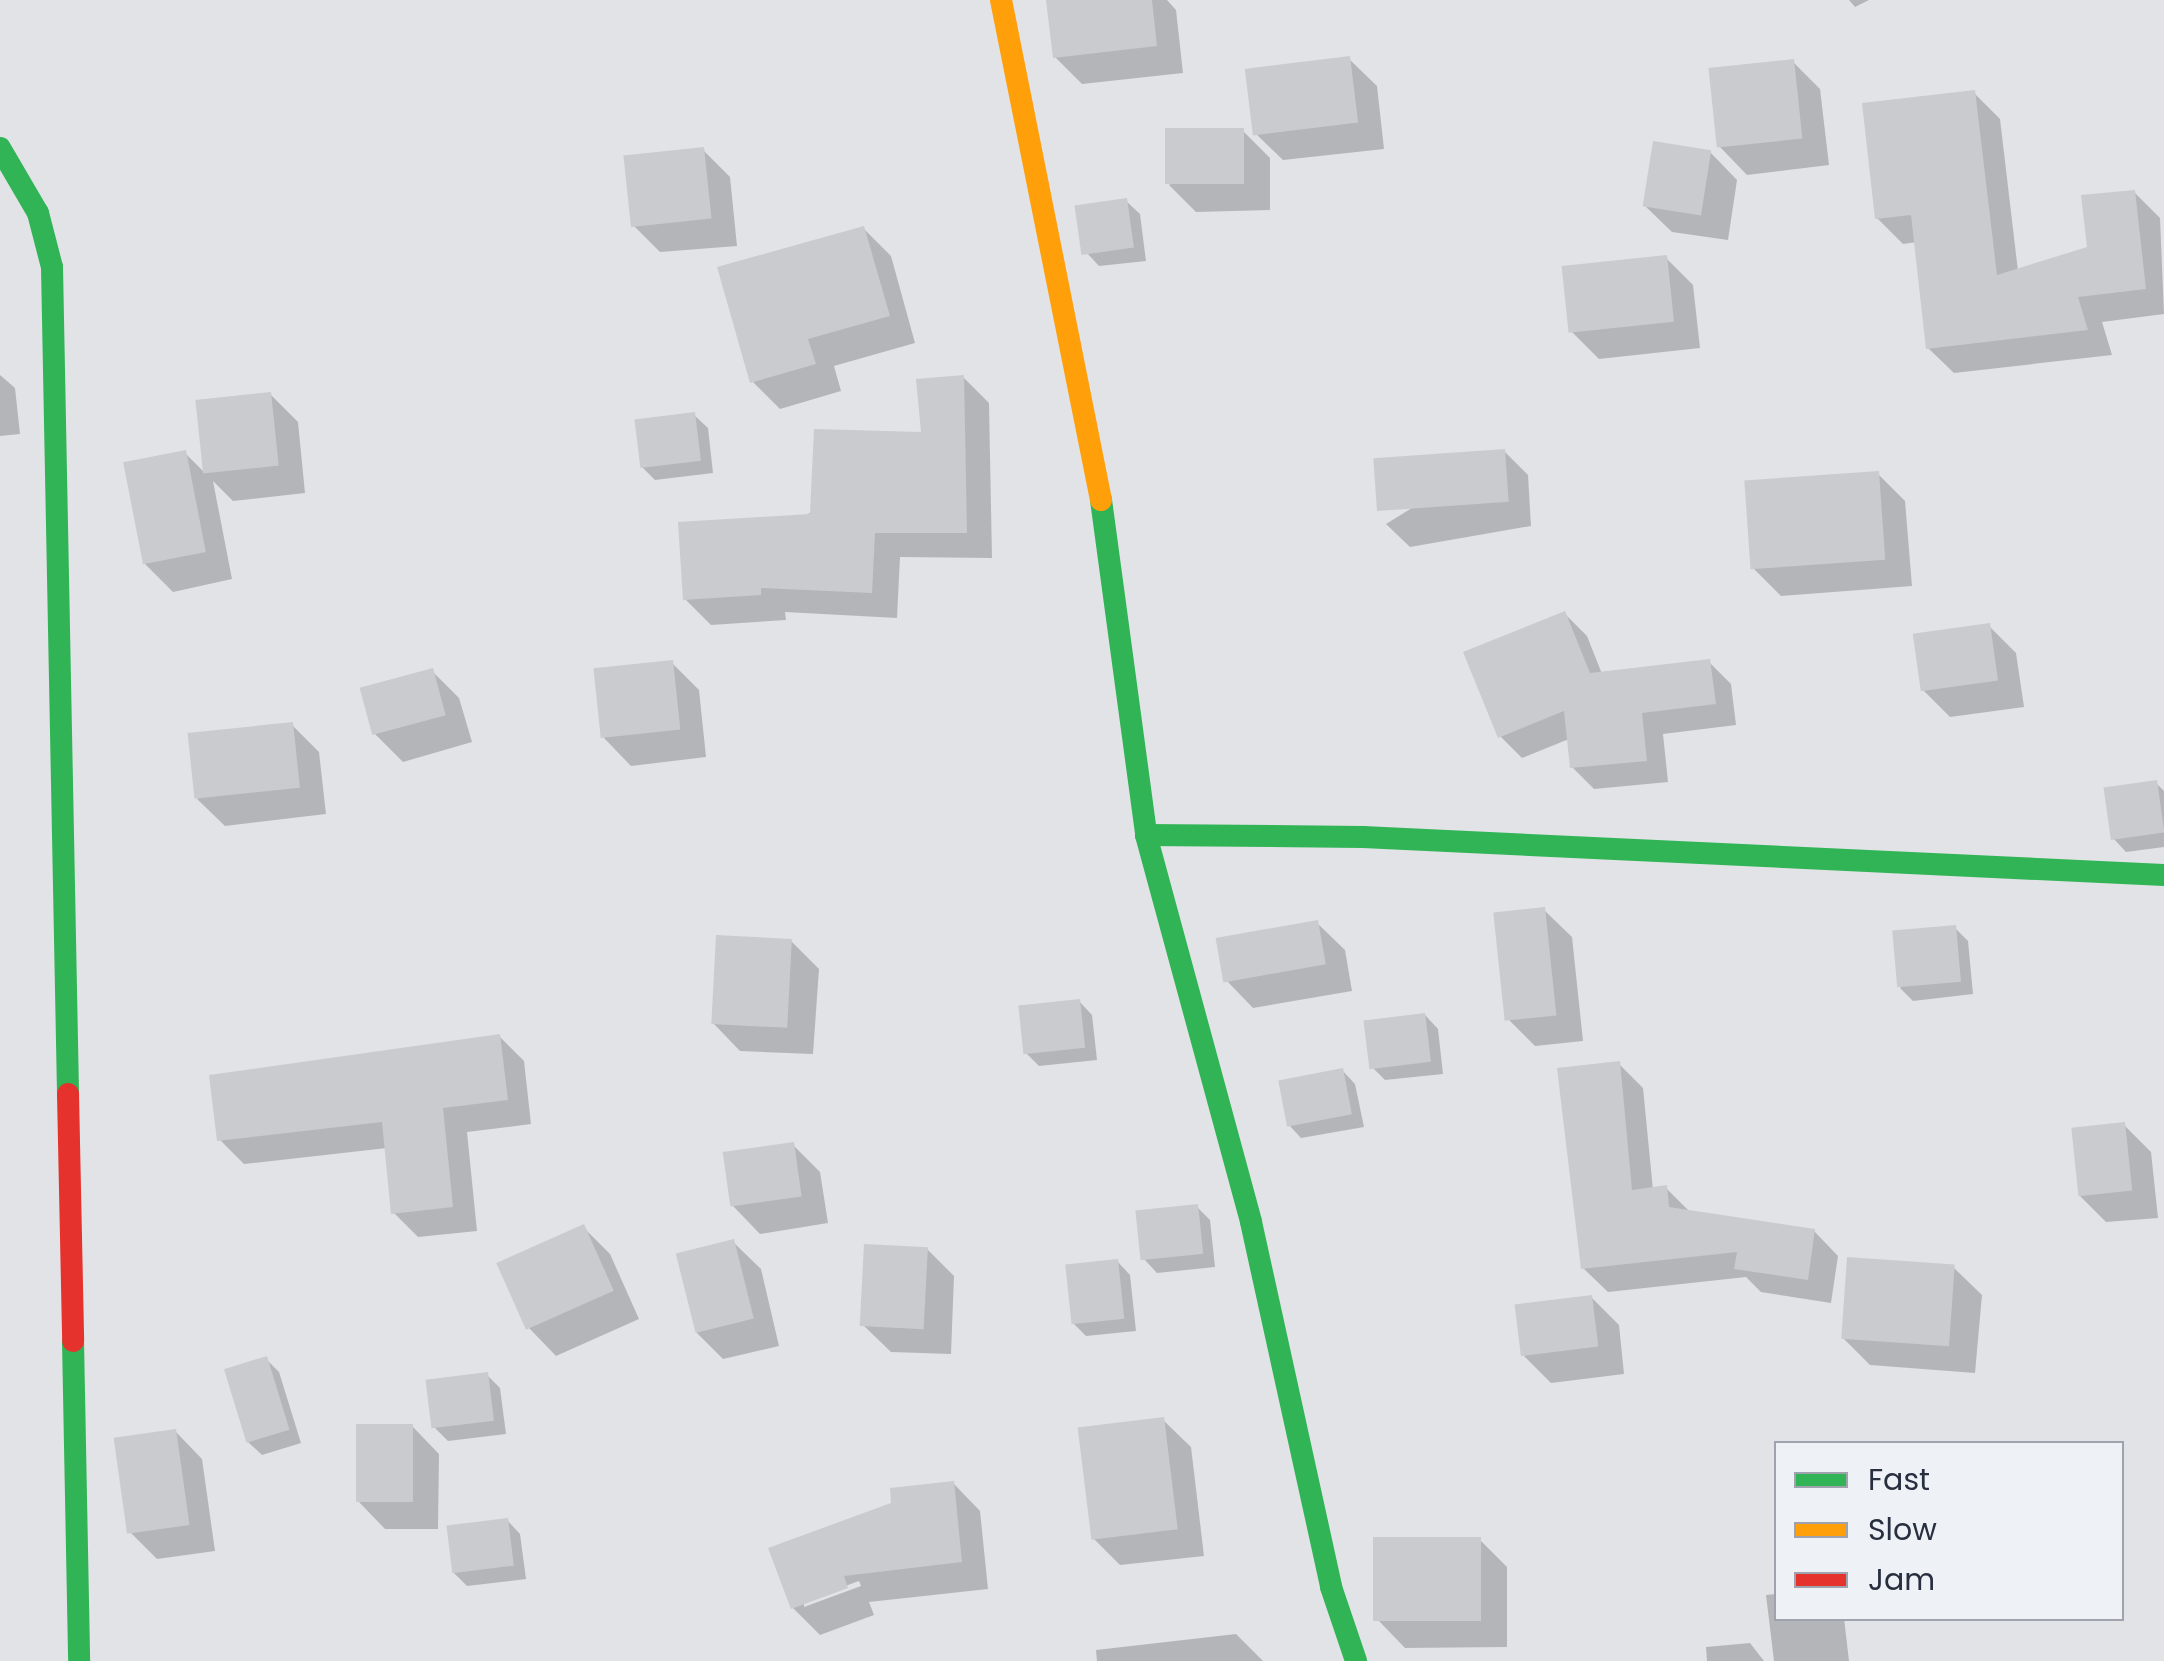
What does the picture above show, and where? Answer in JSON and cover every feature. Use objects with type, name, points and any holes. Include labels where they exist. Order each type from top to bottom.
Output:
[{"type":"street","points":[[1001,0],[1101,500],[1146,835],[1251,1222],[1331,1588],[1356,1661]]},
{"type":"street","points":[[0,148],[27,188],[52,267],[79,1661]]},
{"type":"street","points":[[1146,835],[1364,837],[2164,875]]},
{"type":"building","points":[[1046,0],[1152,0],[1157,46],[1053,58]]},
{"type":"building","points":[[1350,56],[1358,123],[1253,135],[1245,69]]},
{"type":"building","points":[[1794,59],[1802,139],[1717,148],[1708,68]]},
{"type":"building","points":[[1975,90],[1997,275],[2087,247],[2081,195],[2135,190],[2146,289],[2078,297],[2088,330],[1926,349],[1911,215],[1875,219],[1862,103]]},
{"type":"building","points":[[1165,128],[1244,128],[1244,184],[1165,184]]},
{"type":"building","points":[[1653,141],[1711,150],[1701,215],[1643,206]]},
{"type":"building","points":[[704,147],[712,219],[631,227],[623,155]]},
{"type":"building","points":[[1127,198],[1134,248],[1081,255],[1075,205]]},
{"type":"building","points":[[864,226],[890,316],[808,339],[816,364],[750,383],[717,267]]},
{"type":"building","points":[[1667,255],[1674,322],[1569,333],[1562,266]]},
{"type":"building","points":[[964,375],[967,533],[875,533],[872,593],[761,588],[761,595],[683,600],[678,522],[810,514],[814,429],[921,432],[916,379]]},
{"type":"building","points":[[271,392],[279,466],[203,474],[195,400]]},
{"type":"building","points":[[695,412],[701,461],[640,468],[634,419]]},
{"type":"building","points":[[1505,449],[1509,502],[1377,511],[1373,458]]},
{"type":"building","points":[[186,450],[206,552],[143,564],[123,462]]},
{"type":"building","points":[[1879,471],[1885,560],[1751,569],[1744,480]]},
{"type":"building","points":[[1565,611],[1590,673],[1710,659],[1716,704],[1642,713],[1647,761],[1570,768],[1564,711],[1498,738],[1463,652]]},
{"type":"building","points":[[1990,623],[1998,680],[1921,691],[1913,634]]},
{"type":"building","points":[[673,660],[680,730],[601,738],[593,668]]},
{"type":"building","points":[[433,668],[446,715],[372,735],[360,688]]},
{"type":"building","points":[[293,722],[300,788],[194,799],[188,733]]},
{"type":"building","points":[[2157,780],[2164,833],[2111,840],[2104,788]]},
{"type":"building","points":[[1545,907],[1556,1015],[1505,1021],[1493,912]]},
{"type":"building","points":[[1318,920],[1326,964],[1223,982],[1216,938]]},
{"type":"building","points":[[1956,925],[1961,982],[1897,987],[1892,931]]},
{"type":"building","points":[[716,935],[792,939],[787,1028],[711,1024]]},
{"type":"building","points":[[1080,999],[1085,1048],[1023,1054],[1018,1005]]},
{"type":"building","points":[[1425,1013],[1431,1062],[1369,1069],[1363,1021]]},
{"type":"building","points":[[500,1034],[508,1100],[443,1108],[453,1207],[391,1214],[382,1122],[217,1141],[209,1075]]},
{"type":"building","points":[[1620,1061],[1632,1190],[1667,1185],[1669,1207],[1815,1229],[1808,1280],[1734,1269],[1737,1252],[1581,1269],[1557,1068]]},
{"type":"building","points":[[1343,1068],[1352,1114],[1287,1127],[1278,1081]]},
{"type":"building","points":[[2125,1122],[2132,1191],[2079,1196],[2071,1128]]},
{"type":"building","points":[[794,1142],[802,1196],[730,1206],[723,1152]]},
{"type":"building","points":[[1198,1204],[1203,1254],[1141,1260],[1135,1211]]},
{"type":"building","points":[[584,1224],[614,1291],[526,1330],[496,1263]]},
{"type":"building","points":[[734,1239],[754,1319],[696,1333],[676,1254]]},
{"type":"building","points":[[864,1244],[928,1247],[924,1329],[860,1326]]},
{"type":"building","points":[[1847,1257],[1955,1265],[1949,1346],[1841,1339]]},
{"type":"building","points":[[1118,1259],[1124,1319],[1072,1324],[1065,1265]]},
{"type":"building","points":[[1592,1295],[1598,1347],[1521,1356],[1515,1305]]},
{"type":"building","points":[[267,1356],[290,1430],[246,1443],[224,1369]]},
{"type":"building","points":[[488,1372],[494,1421],[431,1428],[425,1380]]},
{"type":"building","points":[[1164,1417],[1178,1529],[1091,1540],[1078,1428]]},
{"type":"building","points":[[356,1424],[413,1424],[413,1502],[356,1502]]},
{"type":"building","points":[[176,1429],[189,1525],[127,1534],[114,1438]]},
{"type":"building","points":[[954,1481],[962,1562],[844,1576],[848,1588],[791,1609],[768,1548],[891,1503],[890,1488]]},
{"type":"building","points":[[508,1518],[514,1566],[452,1573],[446,1526]]},
{"type":"building","points":[[1373,1537],[1481,1537],[1481,1621],[1373,1621]]},
{"type":"traffic: fast","points":[[0,148],[38,213],[52,267],[68,1094]]},
{"type":"traffic: fast","points":[[1101,500],[1146,835],[1251,1222],[1331,1587],[1356,1661]]},
{"type":"traffic: fast","points":[[1146,835],[1363,837],[2164,875]]},
{"type":"traffic: fast","points":[[73,1341],[79,1661]]},
{"type":"traffic: slow","points":[[1001,0],[1101,500]]},
{"type":"traffic: jam","points":[[68,1094],[73,1341]]}]
